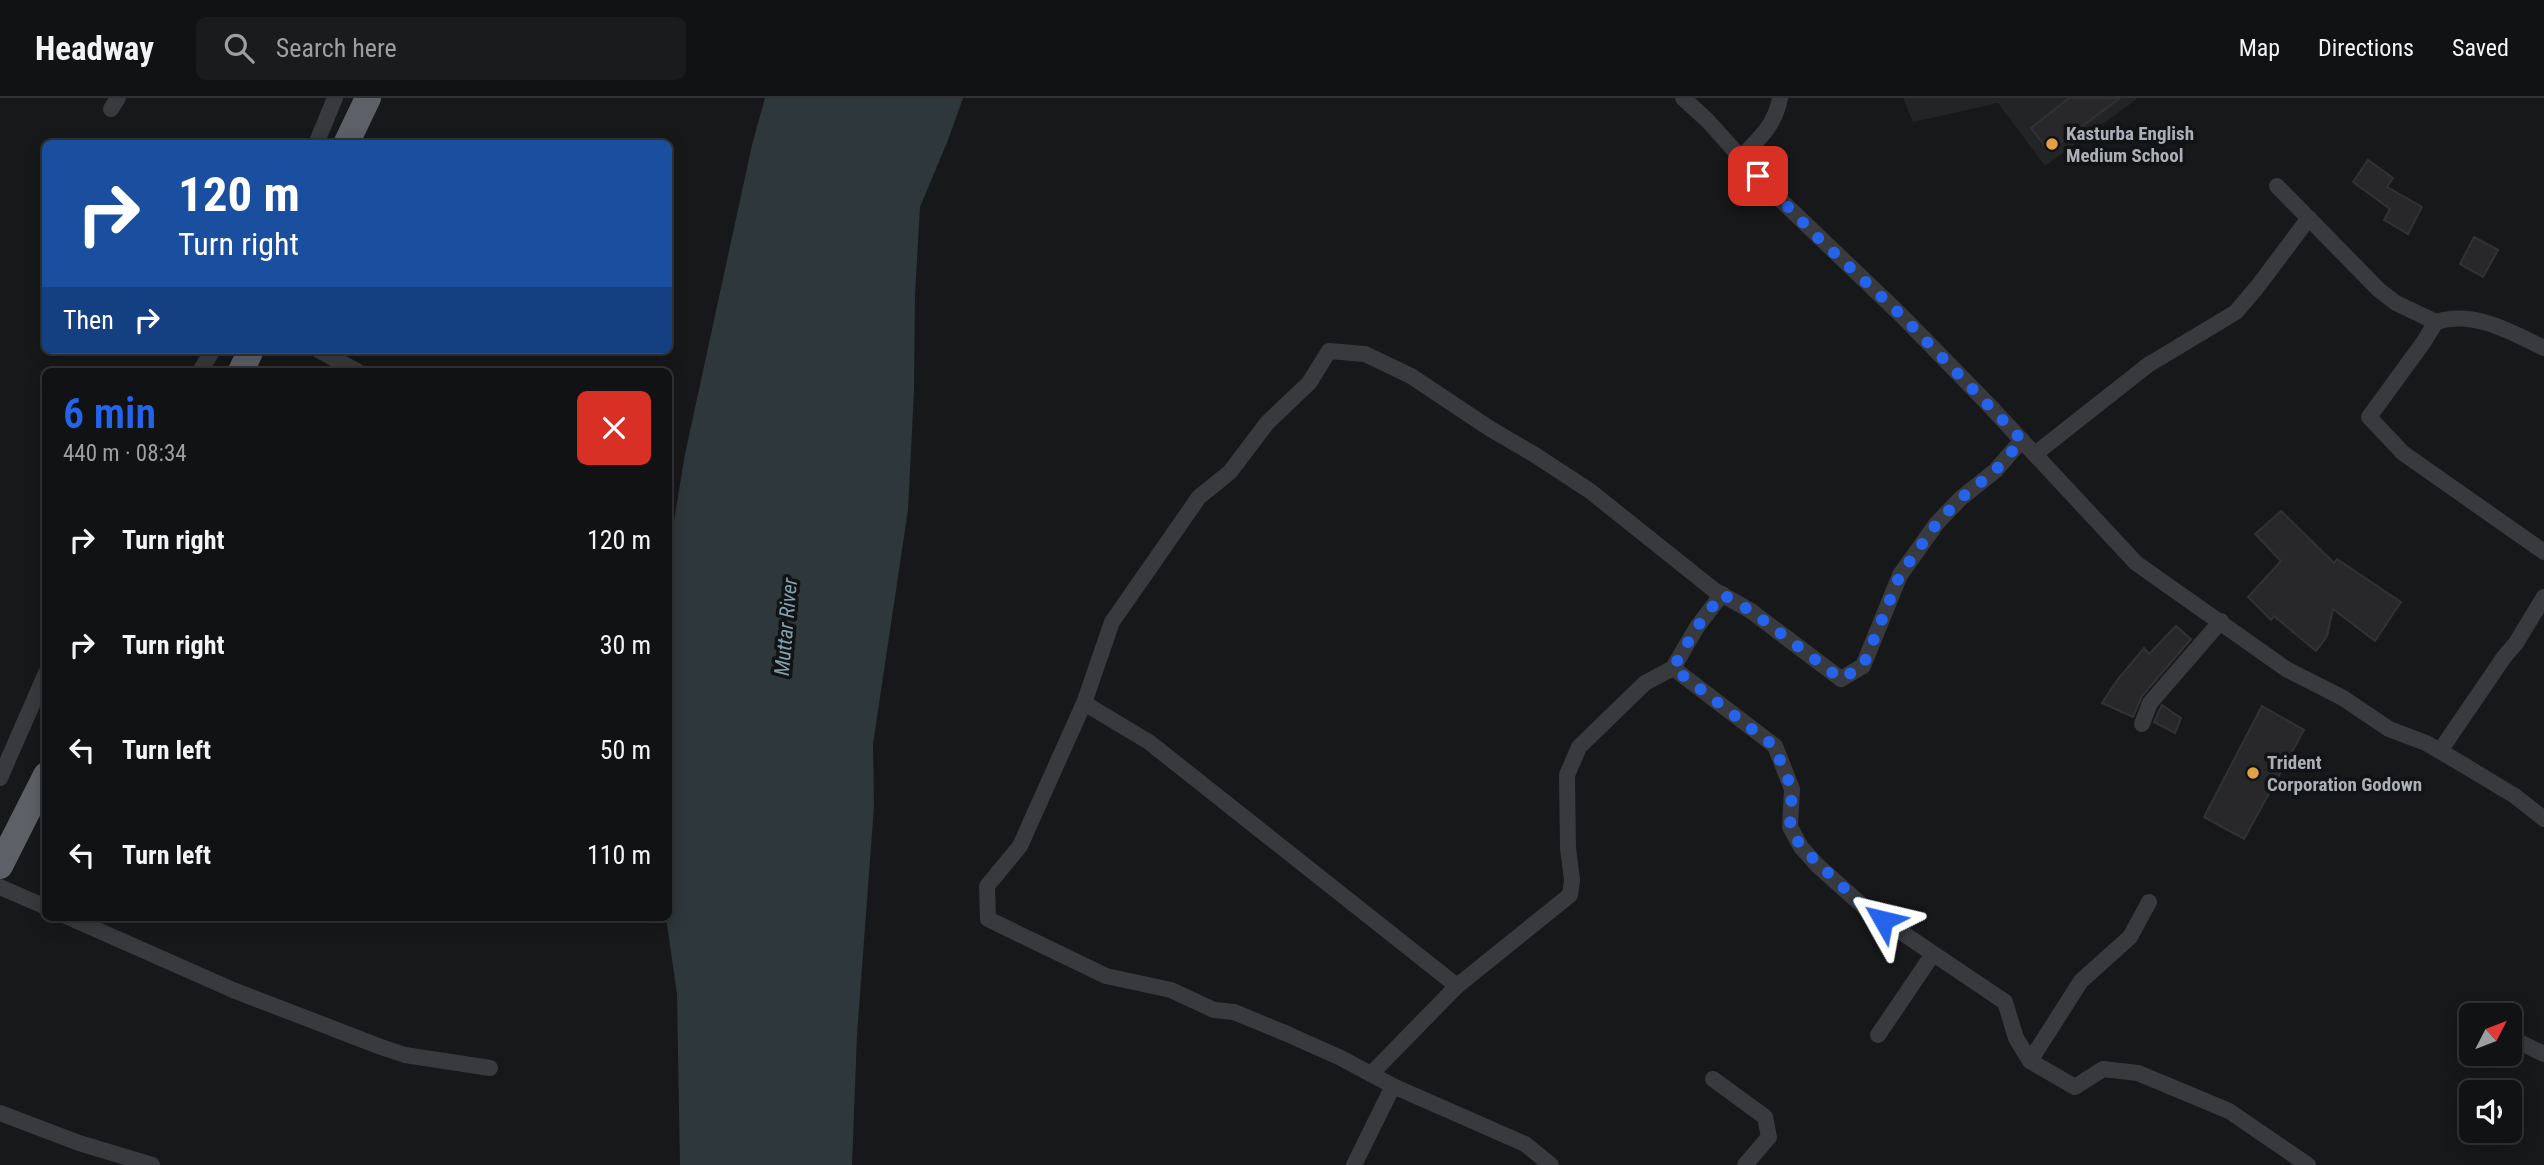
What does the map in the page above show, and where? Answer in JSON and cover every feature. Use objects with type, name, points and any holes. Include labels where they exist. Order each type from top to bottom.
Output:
[{"type":"highway","points":[[348,140],[368,98]]},
{"type":"highway","points":[[0,866],[42,783]]},
{"type":"street","points":[[1683,98],[1767,187],[1901,315],[2136,563],[2286,669],[2343,698],[2389,729],[2440,751],[2515,796],[2544,819]]},
{"type":"street","points":[[1741,157],[1772,125],[1780,98]]},
{"type":"street","points":[[317,140],[331,99]]},
{"type":"street","points":[[2277,186],[2379,290],[2396,303],[2436,322],[2455,318],[2484,322],[2519,334],[2544,348]]},
{"type":"street","points":[[2035,454],[2148,365],[2236,312],[2309,218]]},
{"type":"street","points":[[2436,322],[2369,417],[2403,453],[2544,552]]},
{"type":"street","points":[[1551,1165],[1525,1144],[1393,1086],[1296,1038],[1234,1012],[1214,1010],[1171,990],[1106,976],[988,919],[988,886],[1020,846],[1060,751],[1084,704],[1112,622],[1199,497],[1230,472],[1267,423],[1309,383],[1329,351],[1365,354],[1411,376],[1590,491],[1722,594],[1751,611],[1841,679],[1863,666],[1900,575],[1937,523],[1961,498],[1995,471],[2022,440]]},
{"type":"street","points":[[325,354],[351,368]]},
{"type":"street","points":[[1371,1074],[1457,986],[1570,895],[1572,880],[1568,848],[1567,775],[1579,747],[1645,682],[1673,668],[1697,627],[1722,594]]},
{"type":"street","points":[[2440,751],[2516,643],[2544,597]]},
{"type":"street","points":[[2142,724],[2150,703],[2221,621]]},
{"type":"street","points":[[1673,668],[1774,746],[1792,789],[1790,827],[1801,847],[1864,907],[2005,1002],[2016,1038],[2030,1062],[2075,1087],[2103,1069],[2138,1073],[2229,1111],[2308,1165]]},
{"type":"street","points":[[0,778],[42,682]]},
{"type":"street","points":[[1084,704],[1149,742],[1457,986]]},
{"type":"street","points":[[0,887],[42,905]]},
{"type":"street","points":[[2030,1062],[2081,981],[2130,937],[2149,902]]},
{"type":"street","points":[[77,921],[233,990],[381,1047],[405,1055],[490,1068]]},
{"type":"street","points":[[1878,1035],[1933,954]]},
{"type":"street","points":[[2522,1043],[2544,1054]]},
{"type":"street","points":[[1713,1079],[1765,1116],[1769,1137],[1745,1165]]},
{"type":"street","points":[[1354,1165],[1393,1086]]},
{"type":"street","points":[[0,1113],[79,1143],[152,1165]]},
{"type":"shaded area","name":"Kasturba English Medium School","points":[[1903,98],[2137,99],[2045,166],[1998,103],[1913,122]]},
{"type":"water","name":"Muttar River","points":[[765,98],[963,98],[920,207],[908,510],[873,744],[874,806],[857,1035],[852,1165],[680,1165],[677,994],[667,921],[672,921],[672,533],[685,454],[752,145]]},
{"type":"building","points":[[2069,98],[2120,98],[2049,151],[2031,128]]},
{"type":"building","points":[[2368,160],[2393,178],[2387,187],[2422,207],[2408,234],[2384,220],[2390,209],[2353,182]]},
{"type":"building","points":[[2474,237],[2498,250],[2483,277],[2460,264]]},
{"type":"building","points":[[2281,511],[2334,563],[2337,559],[2401,602],[2375,641],[2333,609],[2327,636],[2316,651],[2274,616],[2271,620],[2248,597],[2281,561],[2255,534]]},
{"type":"building","points":[[2176,626],[2191,639],[2142,696],[2133,717],[2102,703],[2144,648],[2149,654]]},
{"type":"building","points":[[2162,705],[2181,718],[2175,733],[2154,722]]},
{"type":"building","name":"Trident Corporation Godown","points":[[2262,706],[2304,730],[2244,839],[2204,817]]},
{"type":"place","name":"Kasturba English Medium School","points":[[2052,144]]},
{"type":"place","name":"Trident Corporation Godown","points":[[2253,773]]},
{"type":"route","points":[[1758,176],[1814,234],[1901,315],[2022,440],[1995,471],[1961,498],[1937,523],[1900,575],[1863,666],[1841,679],[1751,611],[1722,594],[1697,627],[1673,668],[1774,746],[1781,757],[1792,789],[1790,827],[1801,847],[1864,907],[1883,920]]}]
